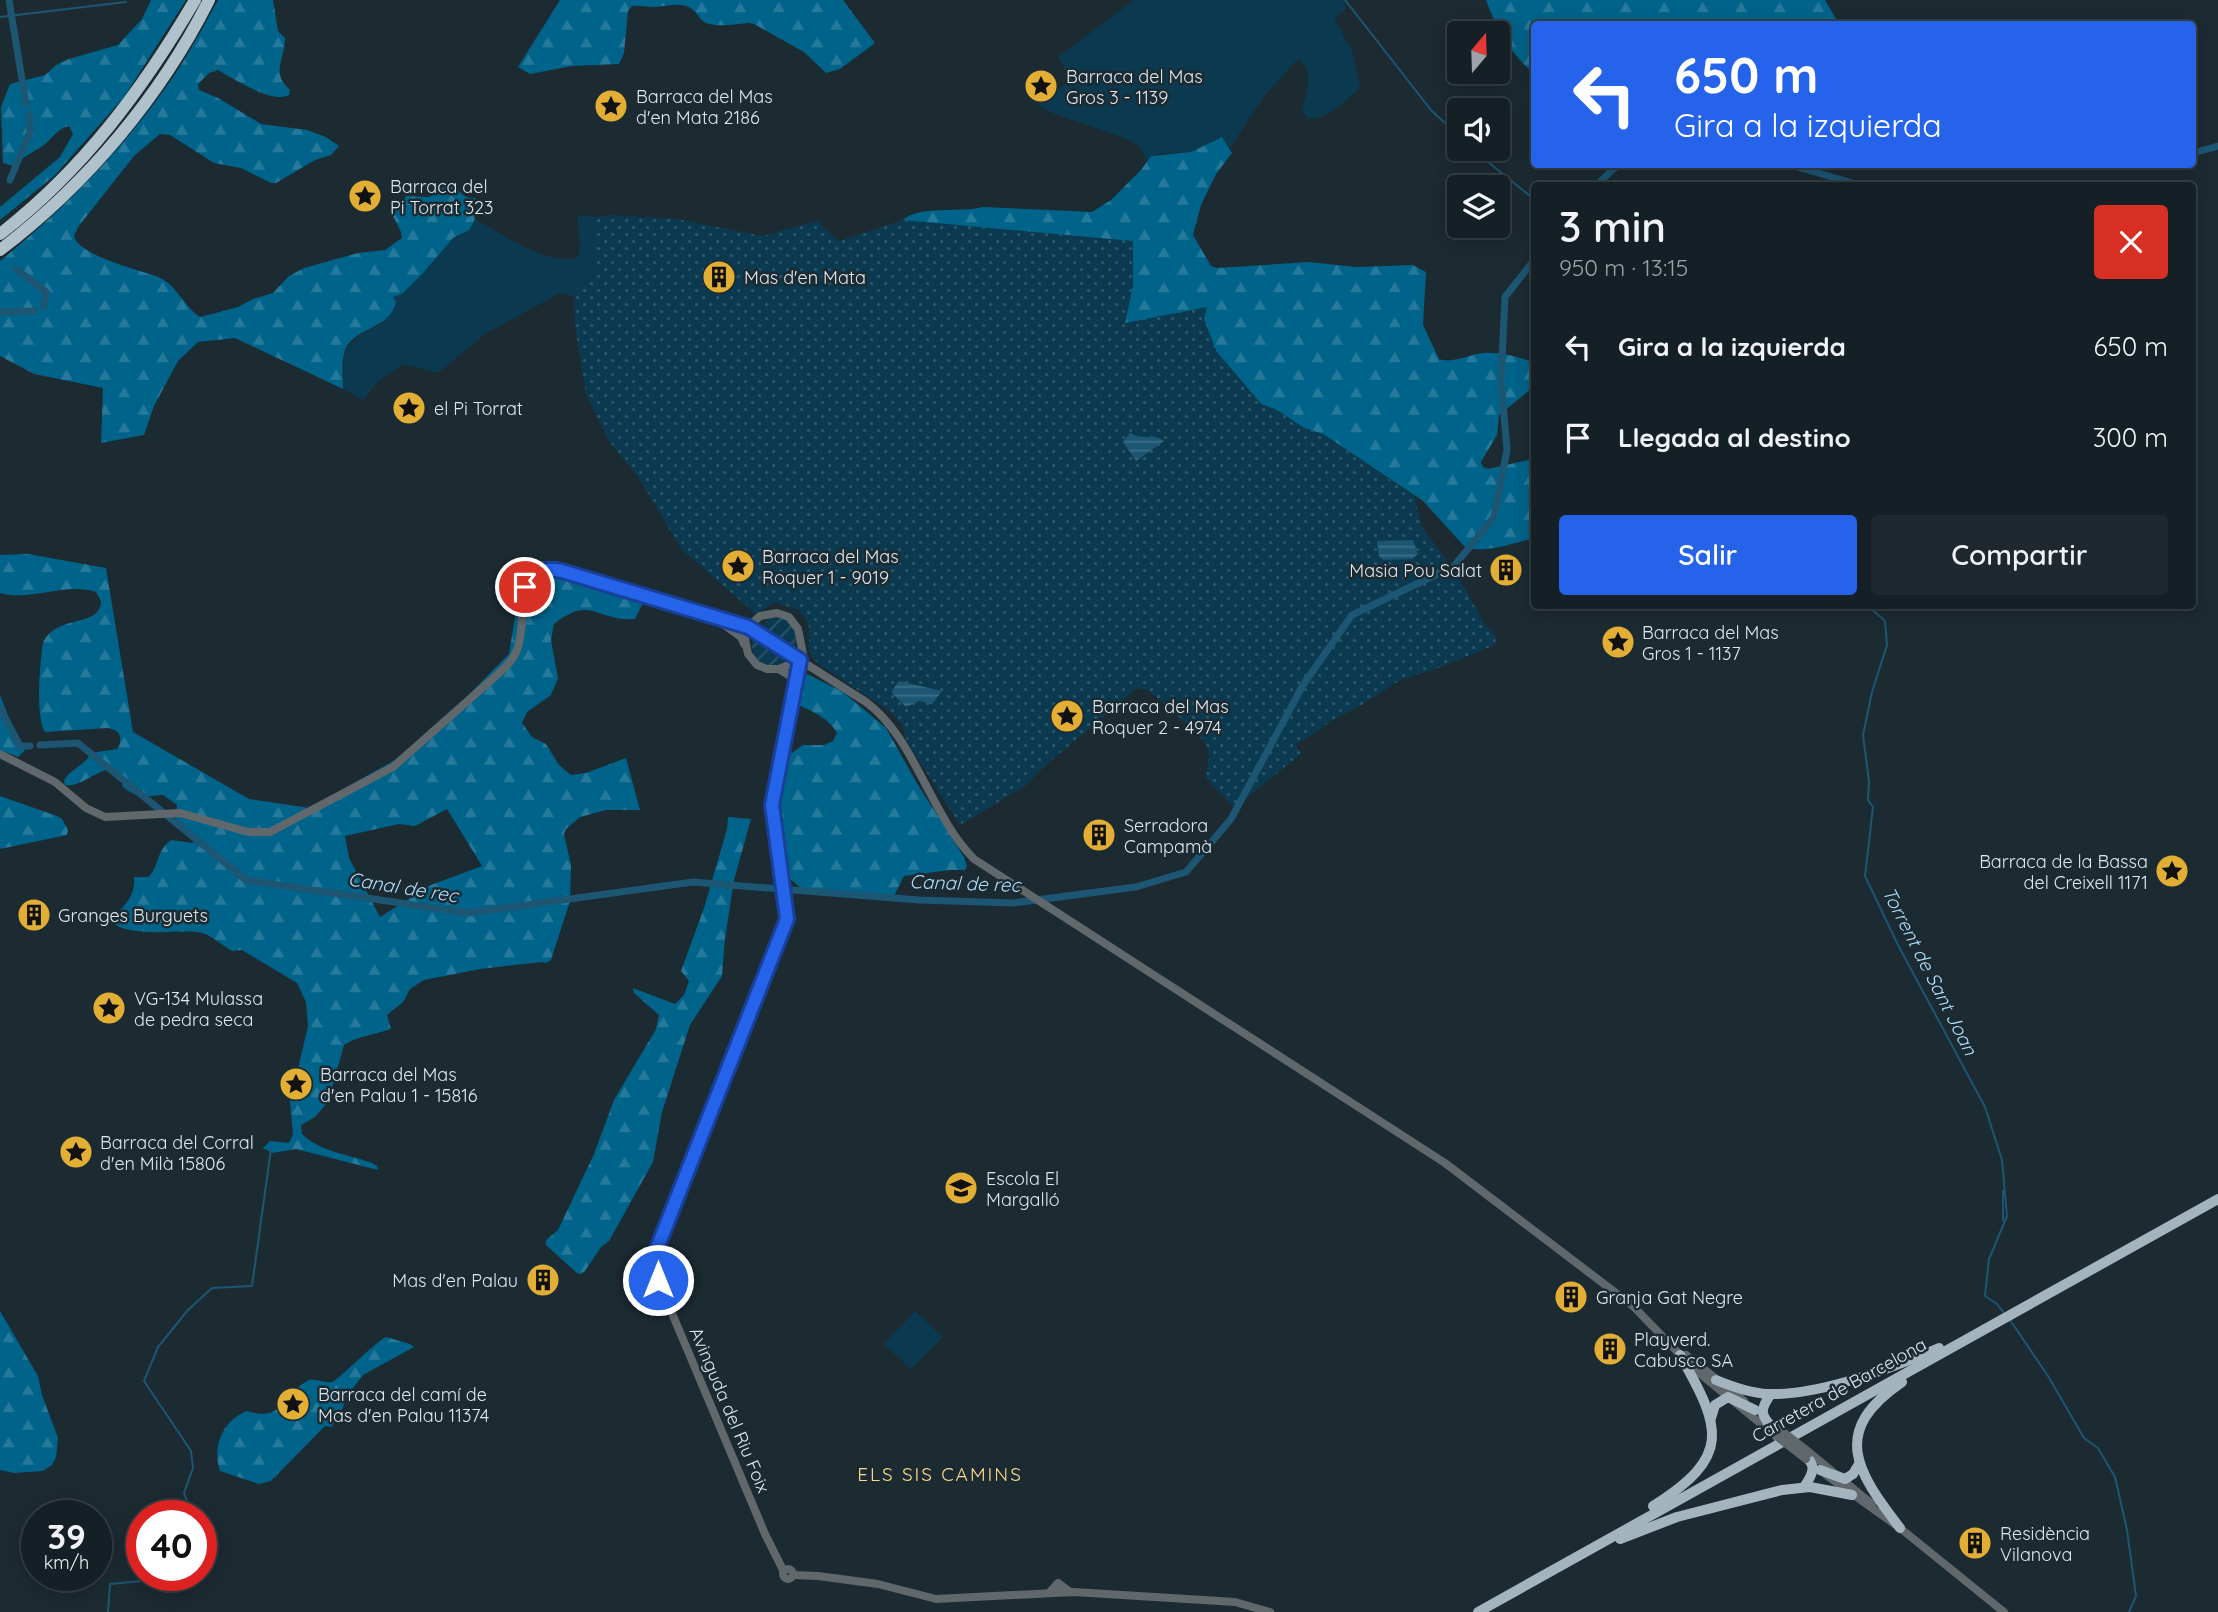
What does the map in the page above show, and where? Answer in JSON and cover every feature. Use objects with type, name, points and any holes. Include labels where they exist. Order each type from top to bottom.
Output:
[{"type":"highway","points":[[0,234],[51,190],[111,125],[163,54],[195,0]]},
{"type":"highway","points":[[0,250],[62,197],[95,164],[134,118],[173,63],[209,0]]},
{"type":"highway","name":"Carretera de Barcelona","points":[[1478,1612],[2218,1199]]},
{"type":"highway","points":[[1716,1380],[1743,1390],[1772,1394],[1812,1389],[1884,1371],[1997,1322]]},
{"type":"highway","points":[[1900,1528],[1859,1464],[1858,1433],[1871,1407],[1901,1383],[1997,1322]]},
{"type":"highway","points":[[1575,1558],[1667,1497],[1697,1474],[1707,1460],[1714,1431],[1711,1419],[1680,1355]]},
{"type":"highway","points":[[1760,1414],[1772,1394]]},
{"type":"highway","points":[[1711,1419],[1715,1405],[1728,1397],[1760,1414],[1777,1433]]},
{"type":"highway","points":[[1795,1441],[1812,1462],[1841,1478],[1845,1479],[1853,1474],[1859,1464]]},
{"type":"highway","points":[[1804,1487],[1811,1479],[1812,1462]]},
{"type":"highway","points":[[1575,1558],[1677,1517],[1759,1494],[1804,1487],[1823,1488],[1852,1495]]},
{"type":"street","points":[[0,754],[46,777],[86,808],[105,817],[180,813],[259,834],[278,829],[328,799],[393,767],[512,660],[520,637],[525,587],[530,577],[538,571],[562,571],[748,627],[881,715],[964,848],[974,859],[1445,1163],[1633,1306],[1665,1337],[1760,1414]]},
{"type":"street","points":[[709,616],[741,636],[745,648],[757,665],[767,669],[779,669],[800,660],[803,654],[798,629],[789,617],[771,614],[760,617],[748,627],[745,648]]},
{"type":"street","name":"Avinguda del Riu Foix","points":[[800,660],[772,805],[787,919],[654,1263],[658,1280],[774,1552],[788,1571],[878,1584],[936,1599],[1070,1592],[1235,1602],[1270,1612]]},
{"type":"street","points":[[779,669],[795,679]]},
{"type":"street","points":[[1665,1337],[1680,1355],[1728,1397],[1777,1433],[1852,1495],[1900,1528],[2004,1612]]},
{"type":"street","points":[[1777,1433],[1795,1441]]},
{"type":"street","points":[[1812,1462],[1841,1478],[1886,1518]]},
{"type":"shaded area","points":[[1134,0],[1346,0],[1345,10],[1334,18],[1352,51],[1360,87],[1330,113],[1308,119],[1302,111],[1307,90],[1307,70],[1298,59],[1264,96],[1230,148],[1222,137],[1191,152],[1156,154],[1146,160],[1140,147],[1132,141],[1050,112],[1030,100],[1030,94],[1046,96],[1071,80],[1058,57]]},
{"type":"shaded area","points":[[577,215],[595,217],[598,255],[593,275],[578,290],[575,297],[560,293],[485,334],[438,373],[404,364],[379,381],[363,400],[343,389],[344,356],[348,346],[361,334],[381,324],[395,307],[393,297],[423,273],[449,242],[464,233],[475,219],[524,247],[565,259],[577,258],[580,250]]},
{"type":"shaded area","points":[[611,215],[676,219],[763,236],[817,221],[839,241],[903,220],[1133,241],[1133,284],[1125,323],[1207,307],[1204,319],[1216,351],[1261,404],[1277,410],[1304,428],[1323,434],[1414,496],[1422,527],[1458,576],[1485,625],[1496,636],[1495,645],[1436,669],[1400,680],[1329,722],[1296,744],[1301,754],[1234,808],[1206,778],[1209,757],[1207,746],[1197,733],[1148,690],[1137,688],[1025,786],[960,825],[907,742],[902,725],[891,712],[817,663],[809,652],[809,627],[798,610],[775,602],[756,614],[682,550],[638,477],[609,441],[586,394],[575,328],[574,301],[578,289],[591,279],[596,269],[595,217]]},
{"type":"shaded area","points":[[1130,433],[1164,441],[1136,461],[1123,442]]},
{"type":"shaded area","points":[[1413,540],[1418,554],[1412,559],[1383,560],[1379,556],[1377,541]]},
{"type":"shaded area","points":[[770,617],[783,619],[792,626],[795,650],[761,627]]},
{"type":"shaded area","points":[[753,636],[787,658],[773,666],[761,663],[753,652]]},
{"type":"shaded area","points":[[899,681],[942,691],[932,704],[919,701],[906,707],[891,692]]},
{"type":"shaded area","points":[[915,1311],[943,1337],[911,1369],[884,1344]]},
{"type":"green space","points":[[151,0],[186,0],[124,97],[54,176],[0,220],[0,207],[60,157],[73,134],[69,126],[65,127],[13,166],[3,163],[1,107],[10,84],[45,75],[56,65],[69,59],[118,45],[142,19]]},
{"type":"green space","points":[[218,0],[273,0],[278,31],[285,38],[280,72],[284,84],[290,90],[289,95],[282,97],[263,93],[218,70],[209,73],[198,84],[199,90],[218,98],[261,124],[307,130],[326,137],[339,146],[331,155],[315,160],[276,183],[271,183],[241,168],[214,163],[170,135],[160,134],[134,156],[78,227],[74,236],[78,243],[97,255],[163,280],[200,317],[238,307],[273,293],[289,276],[304,268],[358,253],[385,250],[402,238],[393,216],[406,196],[429,197],[447,185],[453,185],[465,196],[476,198],[473,208],[475,219],[469,230],[453,238],[403,293],[393,297],[396,302],[386,318],[350,342],[343,359],[343,389],[235,338],[198,342],[178,361],[154,406],[144,435],[101,443],[103,388],[34,374],[0,356],[0,261],[50,218],[121,145],[181,65]]},
{"type":"green space","points":[[560,0],[843,0],[875,43],[840,69],[826,73],[804,52],[754,24],[709,24],[683,5],[632,6],[628,11],[624,53],[619,64],[572,66],[530,74],[518,67]]},
{"type":"green space","points":[[1486,0],[1825,0],[1837,21],[1531,21],[1531,70],[1510,47],[1510,21],[1495,21]]},
{"type":"green space","points":[[1222,137],[1232,153],[1216,174],[1201,205],[1193,235],[1211,266],[1217,268],[1309,262],[1356,267],[1413,265],[1426,272],[1423,325],[1439,359],[1456,360],[1491,353],[1531,362],[1531,389],[1499,415],[1497,435],[1481,462],[1483,467],[1488,469],[1531,460],[1531,539],[1490,549],[1465,547],[1423,501],[1323,434],[1304,428],[1277,410],[1261,404],[1216,351],[1204,319],[1125,323],[1133,284],[903,220],[919,212],[983,207],[1092,212],[1111,200],[1151,156],[1191,152]]},
{"type":"green space","points":[[28,554],[106,568],[133,732],[249,799],[310,808],[416,748],[509,654],[521,581],[534,566],[561,564],[649,591],[635,619],[611,617],[586,610],[567,615],[554,624],[551,640],[558,678],[551,695],[527,712],[522,723],[532,737],[546,744],[559,765],[571,775],[586,773],[626,758],[640,810],[606,810],[580,817],[566,829],[564,834],[571,865],[570,901],[551,960],[546,963],[480,969],[424,980],[410,989],[403,1002],[387,1015],[391,1029],[344,1045],[328,1102],[315,1117],[301,1125],[302,1134],[317,1145],[372,1163],[378,1170],[296,1149],[272,1153],[263,1148],[270,1141],[289,1143],[293,1134],[289,1091],[297,1073],[308,1026],[306,1002],[297,983],[242,950],[232,951],[202,933],[143,932],[114,924],[113,919],[131,896],[134,877],[149,877],[163,848],[171,840],[192,843],[196,841],[196,837],[176,823],[177,805],[163,795],[142,796],[128,791],[123,787],[120,775],[115,770],[108,769],[74,785],[65,785],[66,777],[85,762],[91,753],[117,749],[120,738],[118,732],[107,728],[45,732],[39,702],[43,643],[57,628],[94,615],[101,601],[96,592],[72,589],[24,595],[0,593],[0,555]],"holes":[[[447,809],[482,866],[431,885],[380,917],[349,858],[345,836],[399,824],[415,826]]]},
{"type":"green space","points":[[807,674],[843,692],[886,728],[918,785],[964,857],[967,866],[965,870],[904,876],[893,898],[808,894],[790,879],[776,809],[786,757],[803,745],[824,745],[833,741],[837,733],[824,718],[795,703],[799,677]]},
{"type":"green space","points":[[0,695],[14,732],[25,750],[18,757],[0,750]]},
{"type":"green space","points":[[0,796],[57,816],[68,830],[67,835],[0,849]]},
{"type":"green space","points":[[728,817],[751,819],[734,880],[722,976],[690,1025],[662,1112],[653,1162],[609,1241],[601,1247],[585,1271],[577,1273],[546,1245],[546,1240],[558,1230],[594,1154],[614,1100],[656,1029],[659,1015],[634,993],[633,988],[675,1004],[684,995],[689,981],[681,971],[704,908]]},
{"type":"green space","points":[[0,1311],[38,1376],[58,1438],[56,1457],[52,1465],[43,1471],[14,1473],[0,1470]]},
{"type":"green space","points":[[386,1337],[414,1347],[363,1375],[347,1396],[340,1415],[331,1427],[325,1426],[271,1481],[259,1484],[220,1471],[218,1444],[225,1428],[238,1415],[247,1411],[260,1414],[276,1410],[309,1380],[332,1382]]},
{"type":"waterway","name":"Canal de rec","points":[[9,0],[26,104]]},
{"type":"waterway","name":"Torrent de Sant Joan","points":[[1345,0],[1431,110],[1447,125]]},
{"type":"waterway","points":[[0,17],[126,2]]},
{"type":"waterway","name":"Canal de rec","points":[[10,180],[30,132],[29,114]]},
{"type":"waterway","name":"Canal de rec","points":[[2196,152],[2218,146]]},
{"type":"waterway","name":"Torrent de Sant Joan","points":[[1487,161],[1531,197]]},
{"type":"waterway","name":"Canal de rec","points":[[1600,182],[1615,168]]},
{"type":"waterway","name":"Canal de rec","points":[[1801,168],[1849,182]]},
{"type":"waterway","name":"Canal de rec","points":[[40,745],[78,743],[246,880],[468,913],[693,882],[919,900],[1013,903],[1136,887],[1186,872],[1231,819],[1303,685],[1352,615],[1454,566],[1494,517],[1507,450],[1501,380],[1505,297],[1531,264]]},
{"type":"waterway","name":"Canal de rec","points":[[16,269],[46,292],[44,306]]},
{"type":"waterway","name":"Canal de rec","points":[[0,312],[34,311]]},
{"type":"waterway","name":"Torrent de Sant Joan","points":[[1871,609],[1885,621],[1887,645],[1872,692],[1863,735],[1869,782],[1868,800],[1873,807],[1865,876],[1898,945],[1985,1107],[2002,1160],[2007,1216],[1990,1257]]},
{"type":"waterway","name":"Canal de rec","points":[[0,708],[20,746],[30,746]]},
{"type":"waterway","points":[[187,1500],[184,1493],[193,1468],[191,1451],[144,1381],[158,1347],[188,1310],[212,1288],[252,1286],[271,1149]]},
{"type":"waterway","name":"Torrent de Sant Joan","points":[[2003,1191],[2003,1220]]},
{"type":"waterway","name":"Torrent de Sant Joan","points":[[1989,1258],[1985,1296],[2004,1313]]},
{"type":"waterway","name":"Torrent de Sant Joan","points":[[2010,1320],[2048,1376],[2084,1438],[2098,1448],[2115,1477],[2127,1530],[2136,1596],[2129,1612]]},
{"type":"waterway","points":[[108,1612],[110,1584],[126,1583]]},
{"type":"place","name":"Barraca del Mas Gros 3 - 1139","points":[[1041,86]]},
{"type":"place","name":"Barraca del Mas d'en Mata 2186","points":[[611,106]]},
{"type":"place","name":"Barraca del Pi Torrat 323","points":[[365,196]]},
{"type":"place","name":"Mas d'en Mata","points":[[719,277]]},
{"type":"place","name":"el Pi Torrat","points":[[409,408]]},
{"type":"place","name":"Barraca del Mas Roquer 1 - 9019","points":[[738,566]]},
{"type":"place","name":"Masia Pou Salat","points":[[1506,570]]},
{"type":"place","name":"Barraca del Mas Gros 1 - 1137","points":[[1618,642]]},
{"type":"place","name":"Barraca del Mas Roquer 2 - 4974","points":[[1067,716]]},
{"type":"place","name":"Serradora Campamà","points":[[1099,835]]},
{"type":"place","name":"Barraca de la Bassa del Creixell 1171","points":[[2172,871]]},
{"type":"place","name":"Granges Burguets","points":[[34,915]]},
{"type":"place","name":"VG-134 Mulassa de pedra seca","points":[[109,1008]]},
{"type":"place","name":"Barraca del Mas d'en Palau 1 - 15816","points":[[296,1084]]},
{"type":"place","name":"Barraca del Corral d'en Milà 15806","points":[[76,1152]]},
{"type":"place","name":"Escola El Margalló","points":[[961,1188]]},
{"type":"place","name":"Mas d'en Palau","points":[[543,1280]]},
{"type":"place","name":"Granja Gat Negre","points":[[1571,1297]]},
{"type":"place","name":"Playverd. Cabusco SA","points":[[1610,1349]]},
{"type":"place","name":"Barraca del camí de Mas d'en Palau 11374","points":[[293,1404]]},
{"type":"place","name":"Residència Vilanova","points":[[1975,1543]]},
{"type":"district","name":"ELS SIS CAMINS","points":[[940,1474]]},
{"type":"route","points":[[525,587],[530,577],[538,571],[562,571],[748,627],[800,660],[772,805],[787,919],[656,1251],[654,1263],[658,1280]]}]
